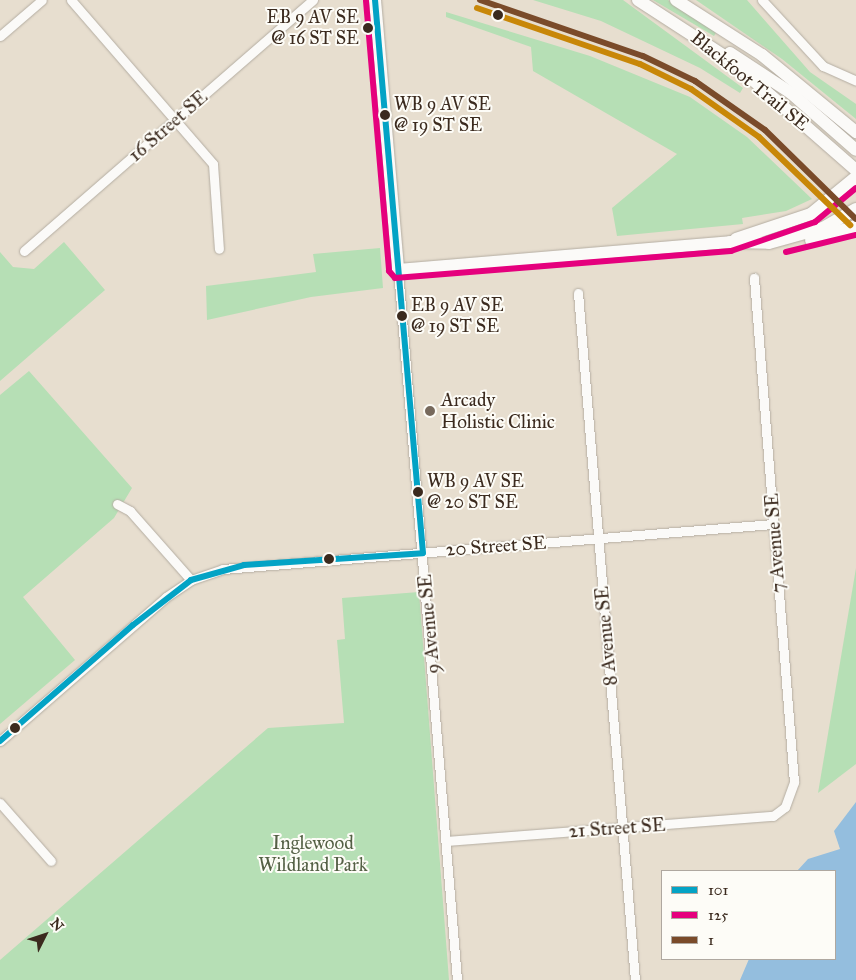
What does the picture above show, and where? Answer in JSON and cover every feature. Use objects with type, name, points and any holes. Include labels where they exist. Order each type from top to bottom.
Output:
[{"type":"main road","name":"9 Avenue SE","points":[[375,0],[398,270]]},
{"type":"main road","name":"Blackfoot Trail SE","points":[[638,0],[682,26],[728,59],[781,102],[856,170]]},
{"type":"main road","name":"Blackfoot Trail SE","points":[[676,0],[762,55],[853,127]]},
{"type":"main road","points":[[682,26],[754,66],[791,93],[856,150]]},
{"type":"main road","points":[[730,242],[811,214],[856,177]]},
{"type":"main road","points":[[769,243],[823,228],[856,209]]},
{"type":"main road","points":[[398,270],[730,242],[799,243],[856,226]]},
{"type":"street","points":[[0,36],[42,0]]},
{"type":"street","points":[[70,0],[213,164],[219,249]]},
{"type":"street","name":"16 Street SE","points":[[24,252],[313,0]]},
{"type":"street","points":[[762,0],[823,66],[856,81]]},
{"type":"street","name":"9 Avenue SE","points":[[398,270],[457,980]]},
{"type":"street","name":"7 Avenue SE","points":[[754,278],[794,782],[786,807]]},
{"type":"street","name":"8 Avenue SE","points":[[578,293],[635,980]]},
{"type":"street","points":[[0,741],[133,625],[191,580],[130,511],[117,504]]},
{"type":"street","name":"20 Street SE","points":[[191,580],[244,565],[423,553],[773,524]]},
{"type":"street","points":[[0,803],[51,861]]},
{"type":"street","name":"21 Street SE","points":[[446,842],[773,816],[786,807]]},
{"type":"green space","points":[[533,0],[623,0],[743,88],[740,93],[700,68],[601,21]]},
{"type":"green space","points":[[653,0],[668,0],[717,31],[714,36]]},
{"type":"green space","points":[[696,0],[747,0],[810,72],[856,104],[856,119],[782,59]]},
{"type":"green space","points":[[446,12],[590,56],[690,97],[747,137],[812,199],[786,211],[742,218],[743,224],[617,236],[612,208],[677,154],[533,71],[531,47],[446,17]]},
{"type":"green space","points":[[64,242],[105,290],[0,381],[0,252],[13,267],[34,269]]},
{"type":"green space","points":[[380,248],[383,288],[311,297],[207,320],[206,286],[316,272],[313,254]]},
{"type":"green space","points":[[29,371],[132,488],[114,518],[23,597],[75,660],[0,724],[0,395]]},
{"type":"green space","points":[[856,568],[856,764],[818,793]]},
{"type":"green space","name":"Inglewood Wildland Park","points":[[419,592],[449,980],[0,980],[0,960],[268,728],[344,723],[337,640],[345,639],[342,598]]},
{"type":"water","points":[[856,802],[856,980],[740,980],[749,960],[836,960],[836,870],[798,870],[808,859],[840,849],[834,831]]},
{"type":"transit line","name":"101","points":[[375,0],[423,553]]},
{"type":"transit line","name":"1","points":[[480,0],[643,56],[695,81],[765,130],[856,219]]},
{"type":"transit line","name":"125","points":[[366,1],[389,271],[395,278],[731,251],[815,222],[856,188]]},
{"type":"transit line","points":[[477,8],[640,64],[691,89],[759,137],[850,225]]},
{"type":"transit line","name":"125","points":[[786,252],[856,235]]},
{"type":"transit line","name":"101","points":[[0,741],[133,625],[191,580],[244,565],[423,553]]},
{"type":"place","name":"EB 9 AV SE @ 16 ST SE","points":[[368,28]]},
{"type":"place","name":"WB 9 AV SE @ 19 ST SE","points":[[385,115]]},
{"type":"place","name":"EB 9 AV SE @ 19 ST SE","points":[[402,316]]},
{"type":"place","name":"Arcady Holistic Clinic","points":[[430,411]]},
{"type":"place","name":"WB 9 AV SE @ 20 ST SE","points":[[418,492]]}]
